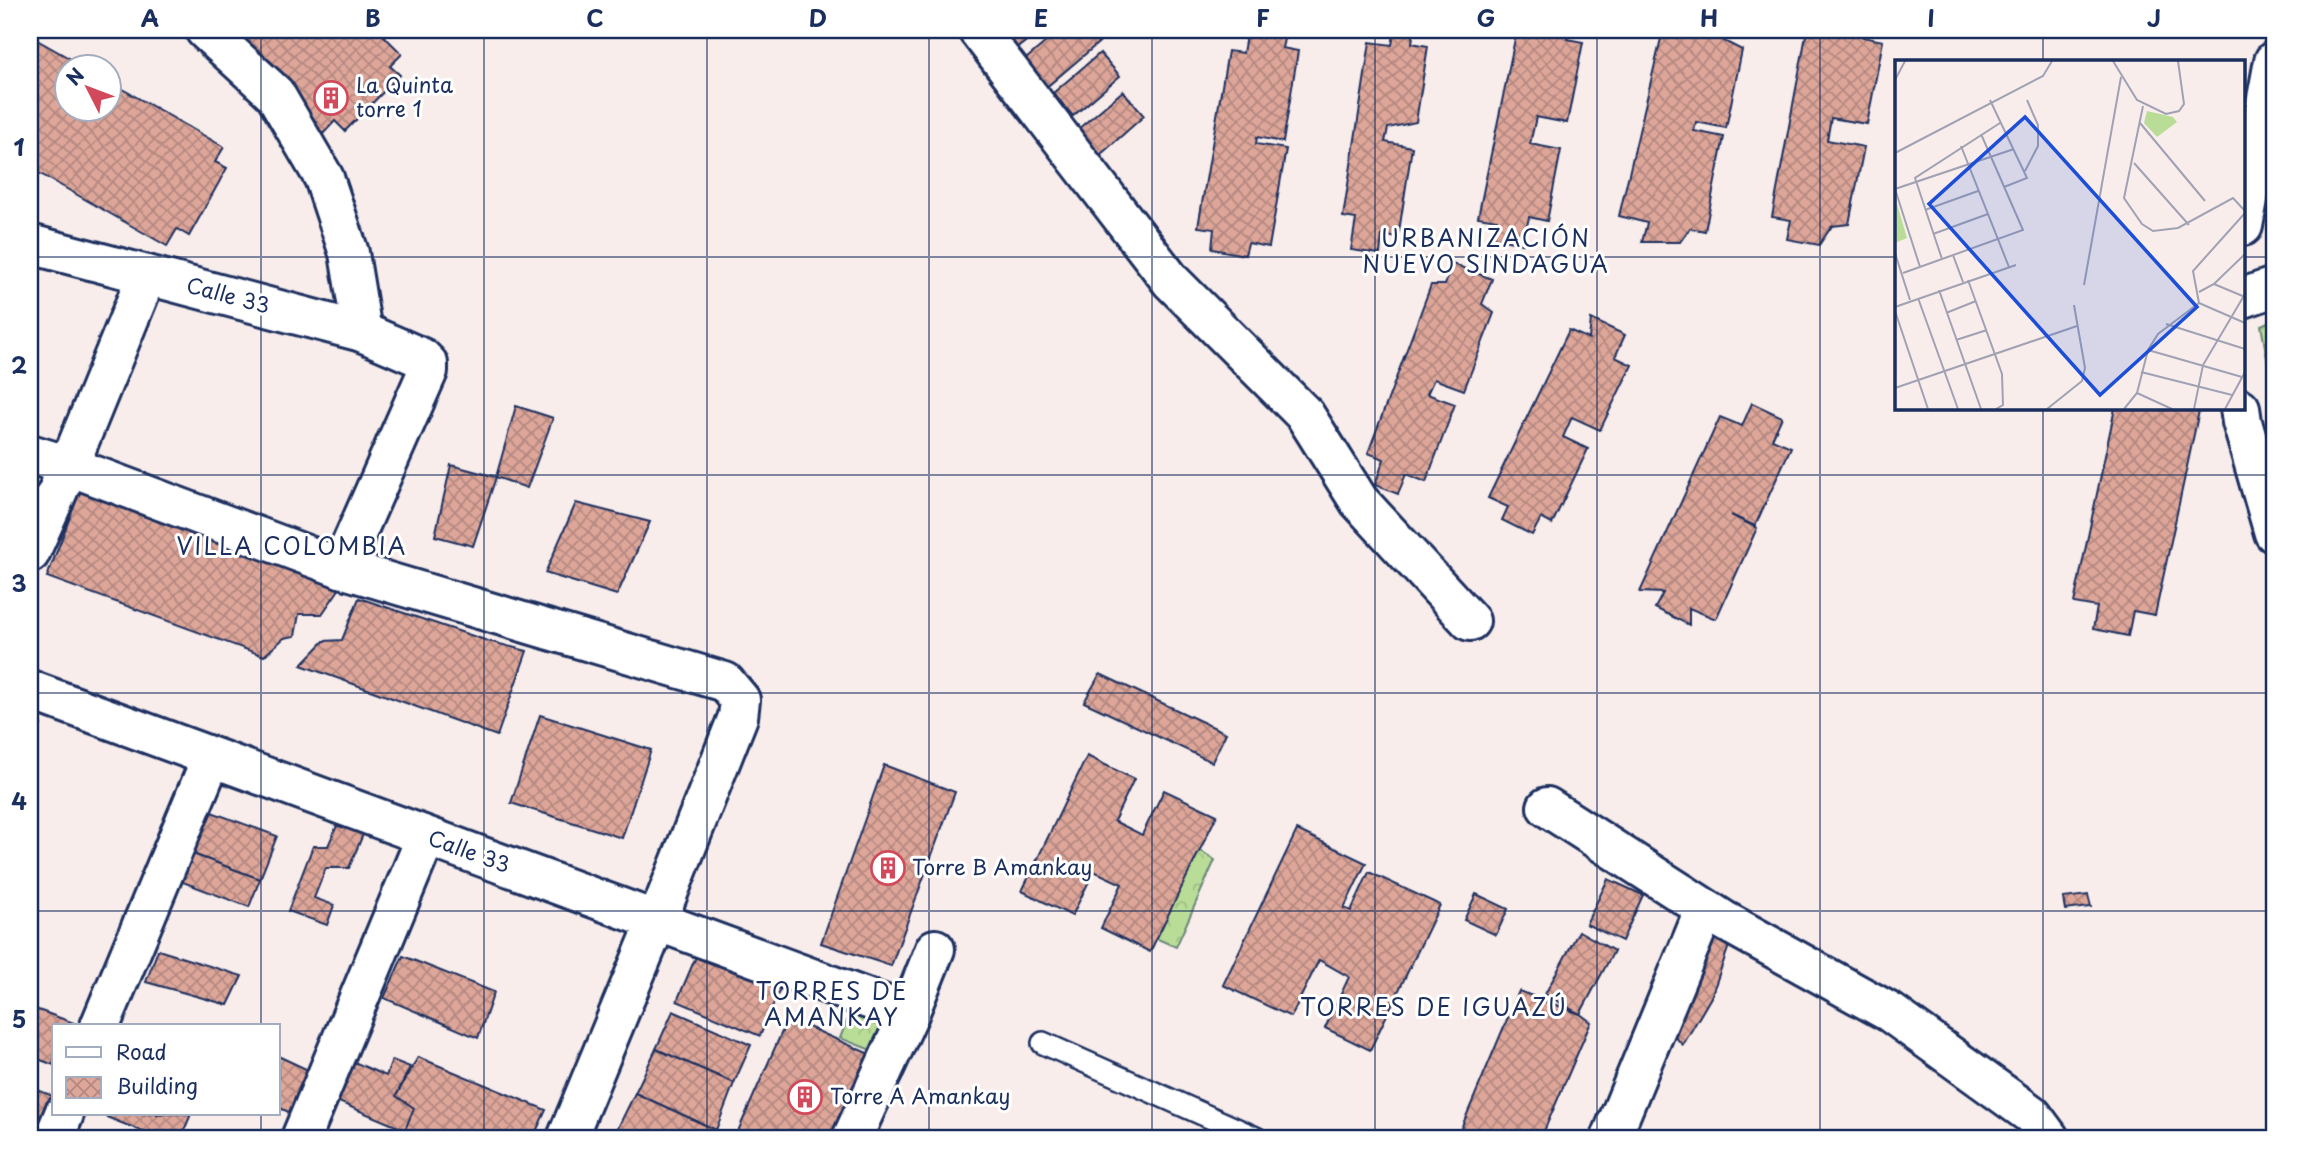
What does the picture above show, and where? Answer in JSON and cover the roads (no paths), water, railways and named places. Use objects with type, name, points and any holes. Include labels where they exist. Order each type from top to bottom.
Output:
[{"type":"street","points":[[205,30],[275,94],[324,178],[349,253],[362,332]]},
{"type":"street","points":[[978,30],[1171,281],[1304,415],[1359,501],[1470,621]]},
{"type":"street","points":[[2244,221],[2274,61]]},
{"type":"street","name":"Calle 33","points":[[30,244],[362,332],[428,363],[428,372],[341,568]]},
{"type":"street","points":[[30,553],[148,275]]},
{"type":"street","points":[[2244,298],[2274,287]]},
{"type":"street","points":[[2240,410],[2274,533]]},
{"type":"street","points":[[30,454],[69,466],[341,568],[724,682],[740,700],[738,717],[567,1138]]},
{"type":"street","name":"Calle 33","points":[[30,690],[211,759],[909,1013]]},
{"type":"street","points":[[101,1024],[211,759]]},
{"type":"street","points":[[1547,807],[1705,909],[1891,1013],[2032,1115],[2049,1138]]},
{"type":"street","points":[[300,1138],[426,836]]},
{"type":"street","points":[[1611,1138],[1705,909]]},
{"type":"street","points":[[852,1138],[909,1013],[934,949]]},
{"type":"street","points":[[54,1138],[63,1116]]},
{"type":"lane","points":[[1043,1042],[1256,1138]]},
{"type":"place","name":"La Quinta torre 1","points":[[331,98]]},
{"type":"place","name":"Torre B Amankay","points":[[888,868]]},
{"type":"place","name":"Torre A Amankay","points":[[805,1097]]},
{"type":"district","name":"URBANIZACIÓN NUEVO SINDAGUA","points":[[1486,252]]},
{"type":"district","name":"VILLA COLOMBIA","points":[[292,547]]},
{"type":"district","name":"TORRES DE AMANKAY","points":[[832,1005]]},
{"type":"district","name":"TORRES DE IGUAZÚ","points":[[1434,1008]]}]
